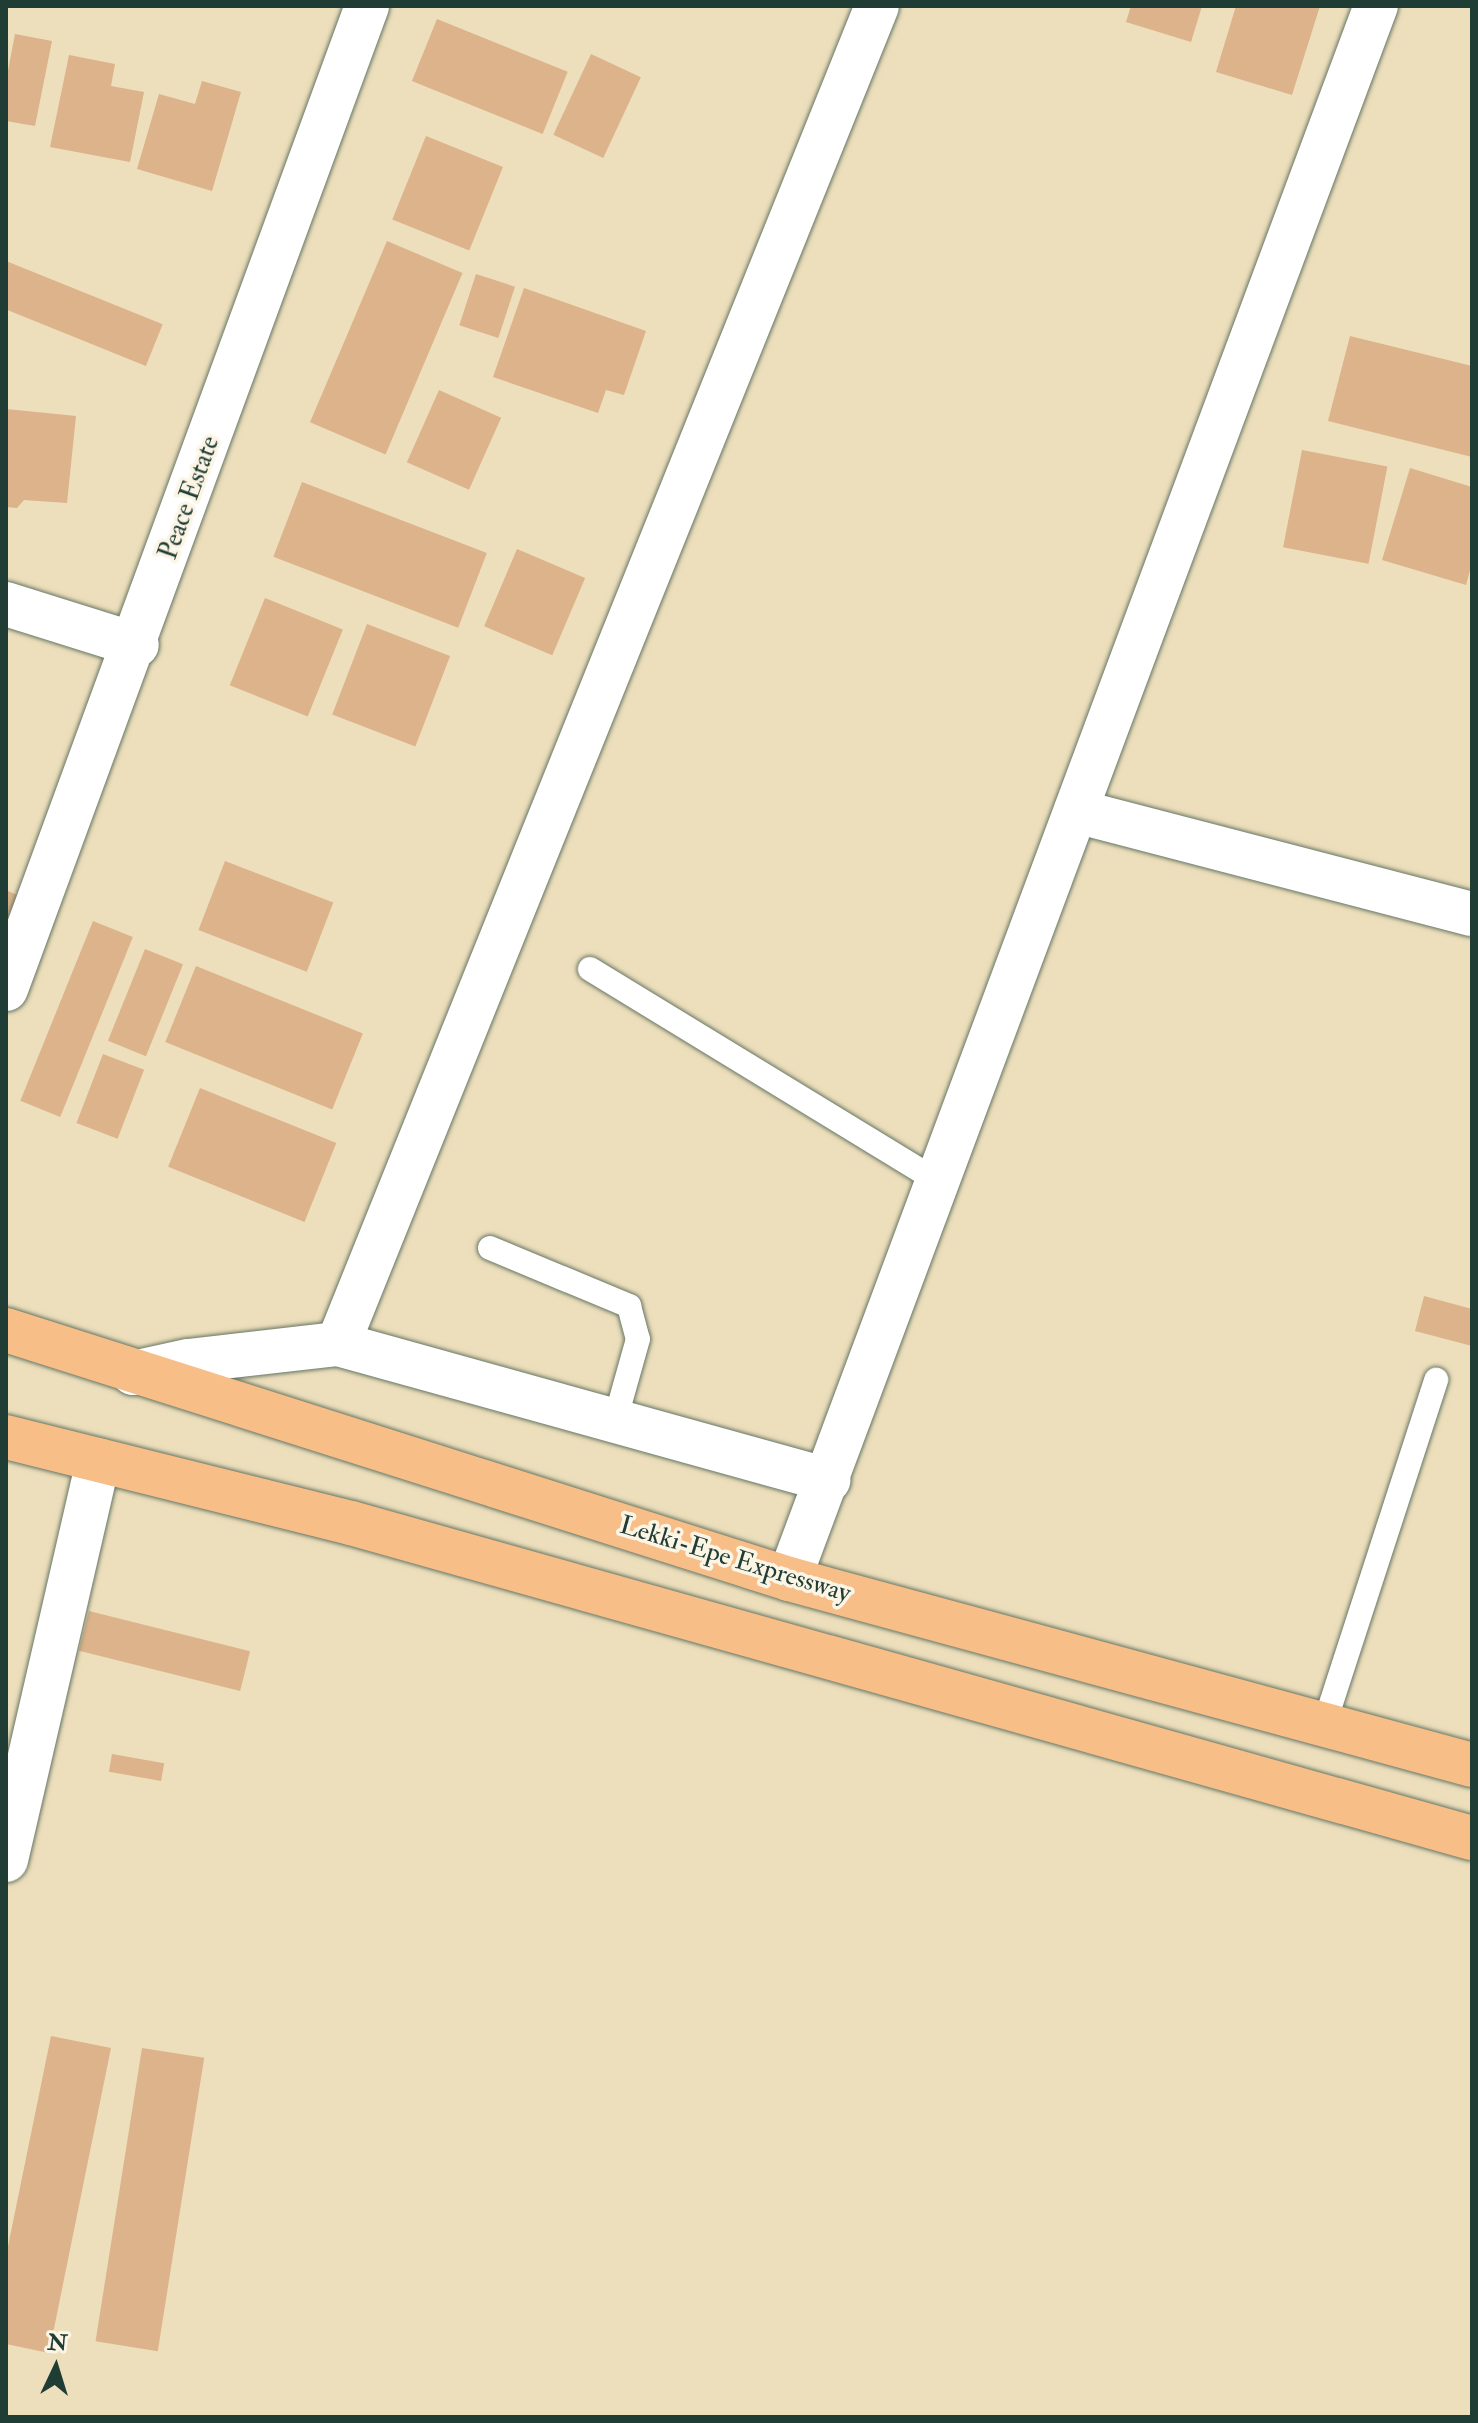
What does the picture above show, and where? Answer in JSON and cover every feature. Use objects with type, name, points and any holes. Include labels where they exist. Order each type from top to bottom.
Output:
[{"type":"highway","name":"Lekki-Epe Expressway","points":[[6,1330],[133,1373],[789,1579],[1325,1722],[1472,1765]]},
{"type":"highway","points":[[6,1437],[351,1523],[1472,1838]]},
{"type":"street","name":"Peace Estate","points":[[6,989],[137,645],[367,6]]},
{"type":"street","points":[[338,1344],[877,6]]},
{"type":"street","points":[[789,1579],[1376,6]]},
{"type":"street","points":[[6,604],[137,645]]},
{"type":"street","points":[[1076,811],[1472,914]]},
{"type":"street","points":[[133,1373],[188,1361],[338,1344],[828,1480]]},
{"type":"street","points":[[6,1860],[98,1460]]},
{"type":"lane","points":[[590,969],[939,1182]]},
{"type":"lane","points":[[490,1248],[629,1306],[638,1339],[615,1421]]},
{"type":"lane","points":[[1325,1722],[1436,1380]]},
{"type":"building","points":[[1131,6],[1202,6],[1191,42],[1126,22]]},
{"type":"building","points":[[1236,6],[1320,6],[1292,95],[1216,72]]},
{"type":"building","points":[[437,19],[568,72],[543,134],[412,81]]},
{"type":"building","points":[[15,34],[52,41],[35,126],[6,121],[6,81]]},
{"type":"building","points":[[591,54],[641,77],[603,158],[553,135]]},
{"type":"building","points":[[69,55],[115,64],[111,86],[144,92],[130,162],[50,147]]},
{"type":"building","points":[[202,81],[241,92],[212,191],[137,169],[159,94],[195,104]]},
{"type":"building","points":[[426,136],[503,167],[469,251],[392,219]]},
{"type":"building","points":[[387,241],[462,273],[386,454],[310,422]]},
{"type":"building","points":[[6,261],[163,324],[146,366],[6,310]]},
{"type":"building","points":[[476,274],[515,287],[498,338],[459,325]]},
{"type":"building","points":[[524,288],[646,331],[624,395],[606,390],[598,413],[493,377]]},
{"type":"building","points":[[1350,336],[1472,366],[1472,457],[1328,421]]},
{"type":"building","points":[[439,390],[501,418],[469,490],[407,462]]},
{"type":"building","points":[[6,409],[76,416],[67,503],[24,500],[17,508],[6,507]]},
{"type":"building","points":[[1302,450],[1387,467],[1369,564],[1283,547]]},
{"type":"building","points":[[1410,468],[1472,487],[1472,563],[1466,585],[1382,560]]},
{"type":"building","points":[[302,482],[487,553],[458,628],[273,557]]},
{"type":"building","points":[[517,549],[585,578],[552,655],[484,626]]},
{"type":"building","points":[[265,598],[343,629],[308,717],[230,685]]},
{"type":"building","points":[[367,624],[450,656],[415,746],[332,715]]},
{"type":"building","points":[[225,861],[333,903],[307,972],[198,930]]},
{"type":"building","points":[[6,890],[17,895],[6,923]]},
{"type":"building","points":[[93,921],[133,937],[60,1117],[20,1101]]},
{"type":"building","points":[[145,949],[183,964],[146,1056],[108,1041]]},
{"type":"building","points":[[196,966],[363,1033],[332,1109],[165,1042]]},
{"type":"building","points":[[103,1054],[144,1070],[118,1139],[76,1123]]},
{"type":"building","points":[[200,1088],[336,1143],[304,1222],[168,1167]]},
{"type":"building","points":[[1424,1296],[1472,1309],[1472,1346],[1415,1331]]},
{"type":"building","points":[[89,1611],[250,1651],[240,1691],[79,1651]]},
{"type":"building","points":[[112,1754],[164,1763],[161,1781],[109,1772]]},
{"type":"building","points":[[51,2036],[111,2048],[49,2353],[6,2344],[6,2256]]},
{"type":"building","points":[[142,2048],[204,2058],[158,2351],[96,2341]]}]
